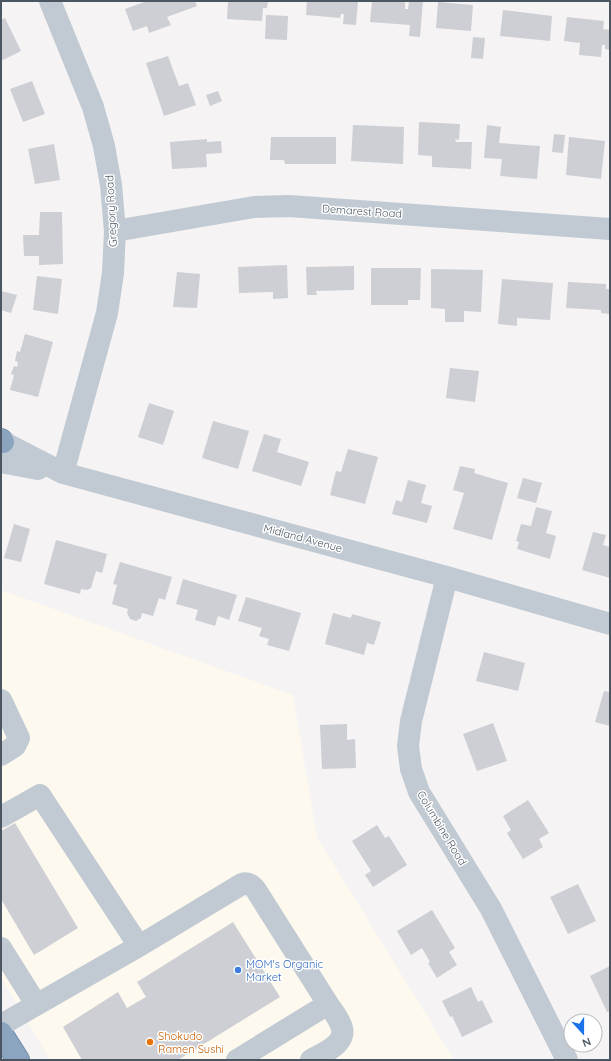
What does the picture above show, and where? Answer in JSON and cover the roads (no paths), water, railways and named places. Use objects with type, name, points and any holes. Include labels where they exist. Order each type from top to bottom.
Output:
[{"type":"highway","points":[[1,1033],[18,1060]]},
{"type":"street","name":"Gregory Road","points":[[50,1],[93,107],[104,146],[112,185],[115,231],[113,273],[107,313],[63,473]]},
{"type":"street","name":"Demarest Road","points":[[115,231],[254,208],[289,206],[610,229]]},
{"type":"street","name":"Midland Avenue","points":[[1,447],[63,473],[447,577],[610,624]]},
{"type":"street","name":"Columbine Road","points":[[447,577],[411,721],[408,746],[411,769],[419,792],[491,908],[567,1060]]},
{"type":"street","points":[[1,700],[19,738],[15,746],[1,755]]},
{"type":"street","points":[[1,817],[40,795],[139,946]]},
{"type":"street","points":[[1,1025],[246,883],[256,890],[340,1024],[342,1034],[338,1043],[311,1060]]},
{"type":"street","points":[[1,948],[36,1004]]},
{"type":"street","points":[[237,1060],[328,1004]]},
{"type":"place","name":"MOM's Organic Market","points":[[238,970]]},
{"type":"place","name":"Shokudo Ramen Sushi","points":[[150,1042]]}]
